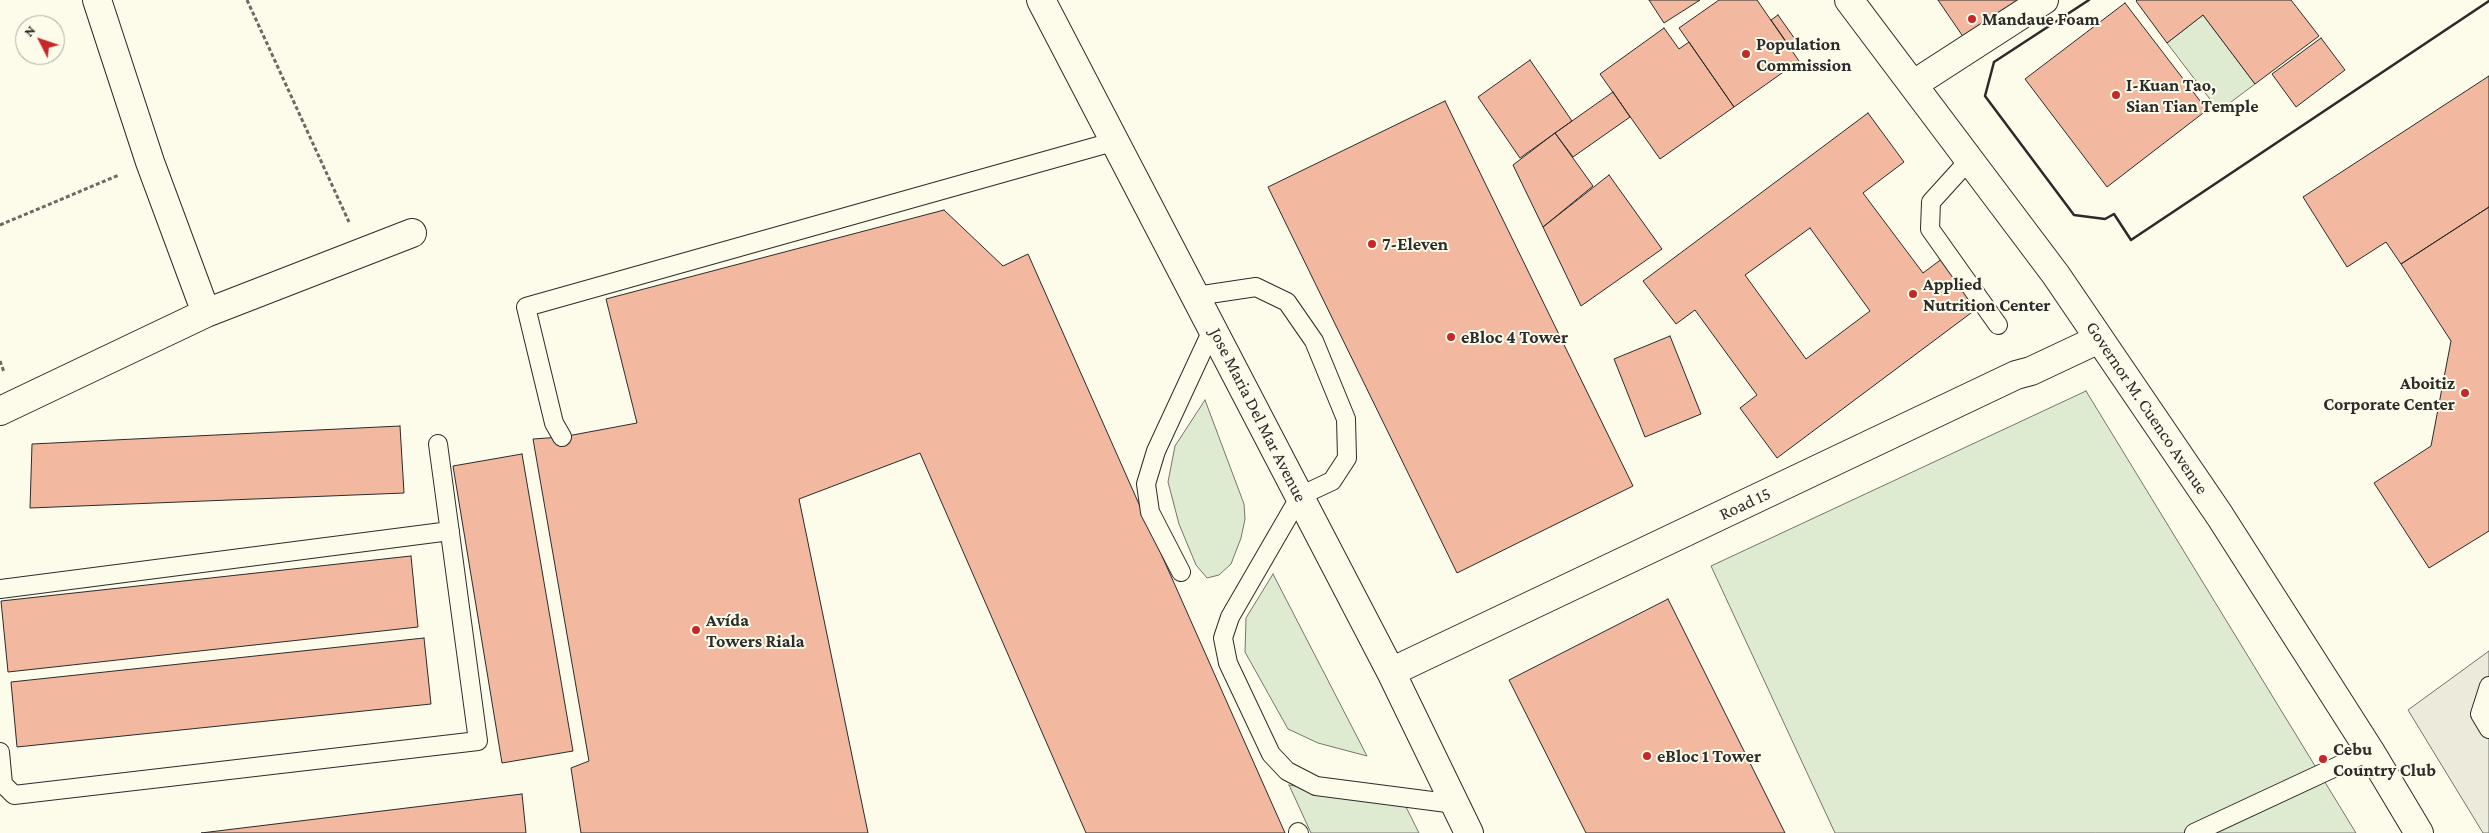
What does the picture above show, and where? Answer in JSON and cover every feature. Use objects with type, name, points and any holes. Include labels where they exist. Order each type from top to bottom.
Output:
[{"type":"street","points":[[97,0],[150,162],[206,313]]},
{"type":"street","name":"Jose Maria Del Mar Avenue","points":[[1041,0],[1392,672],[1469,833]]},
{"type":"street","name":"Governor M. Cuenco Avenue","points":[[1850,0],[2056,275],[2220,516],[2370,752],[2419,833]]},
{"type":"street","points":[[1914,84],[2044,0]]},
{"type":"street","points":[[0,411],[206,313],[412,233]]},
{"type":"street","name":"Road 15","points":[[1392,672],[2016,375],[2031,371],[2099,339]]},
{"type":"lane","points":[[562,437],[554,423],[526,307],[1116,141]]},
{"type":"lane","points":[[1970,159],[1931,202],[1930,229],[1998,326]]},
{"type":"lane","points":[[1196,296],[1256,288],[1287,302],[1314,342],[1346,419],[1347,458],[1332,481],[1300,496],[1230,617],[1223,638],[1228,663],[1270,754],[1287,771],[1316,786],[1455,804]]},
{"type":"lane","points":[[1181,572],[1150,512],[1146,484],[1156,451],[1213,328]]},
{"type":"lane","points":[[0,752],[2,784],[14,794],[478,741],[438,444]]},
{"type":"lane","points":[[0,588],[450,531]]},
{"type":"lane","points":[[2489,686],[2480,714],[2489,729]]},
{"type":"lane","points":[[2194,833],[2370,752]]},
{"type":"path","points":[[247,0],[363,252]]},
{"type":"path","points":[[0,225],[150,162]]},
{"type":"green space","points":[[2203,15],[2255,84],[2219,111],[2167,43]]},
{"type":"green space","points":[[2086,391],[2356,833],[1835,833],[1711,566]]},
{"type":"green space","points":[[1205,400],[1244,504],[1245,519],[1241,538],[1231,564],[1219,575],[1207,578],[1196,565],[1179,524],[1168,482],[1175,446]]},
{"type":"green space","points":[[1273,574],[1367,756],[1318,743],[1288,729],[1245,652],[1246,618]]},
{"type":"green space","points":[[1289,785],[1405,805],[1419,833],[1311,833]]},
{"type":"shaded area","points":[[2489,651],[2489,833],[2483,833],[2408,710]]},
{"type":"building","points":[[1649,0],[1700,0],[1664,23]]},
{"type":"building","name":"Population Commission","points":[[1719,0],[1757,0],[1799,61],[1734,107],[1679,28]]},
{"type":"building","name":"Mandaue Foam","points":[[1938,0],[2022,0],[1964,38]]},
{"type":"building","points":[[2137,0],[2291,0],[2319,36],[2255,84],[2203,15],[2167,43]]},
{"type":"building","name":"I-Kuan Tao, Sian Tian Temple","points":[[2125,3],[2207,110],[2107,187],[2025,79]]},
{"type":"building","points":[[1778,15],[1797,42],[1790,47],[1771,20]]},
{"type":"building","points":[[1664,28],[1679,49],[1689,42],[1734,107],[1660,159],[1600,74]]},
{"type":"building","points":[[2321,38],[2345,70],[2296,107],[2272,74]]},
{"type":"building","points":[[1530,60],[1572,121],[1520,158],[1478,97]]},
{"type":"building","points":[[2489,76],[2489,207],[2401,264],[2386,242],[2347,267],[2303,197]]},
{"type":"building","points":[[1613,92],[1630,117],[1573,157],[1555,133]]},
{"type":"building","name":"eBloc 4 Tower","points":[[1445,101],[1633,486],[1457,573],[1268,187]]},
{"type":"building","name":"Applied Nutrition Center","points":[[1868,113],[1904,162],[1863,193],[1923,273],[1943,258],[1979,307],[1777,458],[1740,408],[1757,395],[1695,310],[1676,324],[1643,281]],"holes":[[[1810,228],[1870,311],[1806,359],[1745,275]]]},
{"type":"building","points":[[1555,133],[1593,186],[1543,227],[1513,165]]},
{"type":"building","points":[[1609,175],[1662,249],[1581,306],[1543,227]]},
{"type":"building","name":"Aboitiz Corporate Center","points":[[2489,207],[2489,531],[2429,568],[2374,483],[2431,446],[2451,341],[2401,264]]},
{"type":"building","name":"Avída Towers Riala","points":[[944,210],[1003,266],[1028,254],[1285,833],[1086,833],[920,453],[799,499],[868,833],[581,833],[571,768],[589,761],[533,439],[562,437],[637,423],[606,299]]},
{"type":"building","points":[[1670,336],[1701,414],[1645,437],[1614,359]]},
{"type":"building","points":[[400,426],[404,493],[30,508],[32,444]]},
{"type":"building","points":[[522,454],[573,751],[502,763],[453,466]]},
{"type":"building","points":[[411,556],[418,627],[8,672],[1,601]]},
{"type":"building","name":"eBloc 1 Tower","points":[[1668,599],[1785,833],[1586,833],[1509,680]]},
{"type":"building","points":[[424,638],[431,704],[17,747],[11,682]]},
{"type":"building","points":[[522,794],[526,833],[201,833]]},
{"type":"wall","points":[[2089,0],[1994,62],[1985,96],[2074,215],[2105,219],[2114,214],[2131,240],[2489,1]]},
{"type":"place","name":"Mandaue Foam","points":[[1972,19]]},
{"type":"place","name":"Population Commission","points":[[1746,54]]},
{"type":"place","name":"I-Kuan Tao, Sian Tian Temple","points":[[2116,95]]},
{"type":"place","name":"7-Eleven","points":[[1372,244]]},
{"type":"place","name":"Applied Nutrition Center","points":[[1913,294]]},
{"type":"place","name":"eBloc 4 Tower","points":[[1451,337]]},
{"type":"place","name":"Aboitiz Corporate Center","points":[[2465,393]]},
{"type":"place","name":"Avída Towers Riala","points":[[696,630]]},
{"type":"place","name":"eBloc 1 Tower","points":[[1647,756]]},
{"type":"place","name":"Cebu Country Club","points":[[2323,759]]}]
